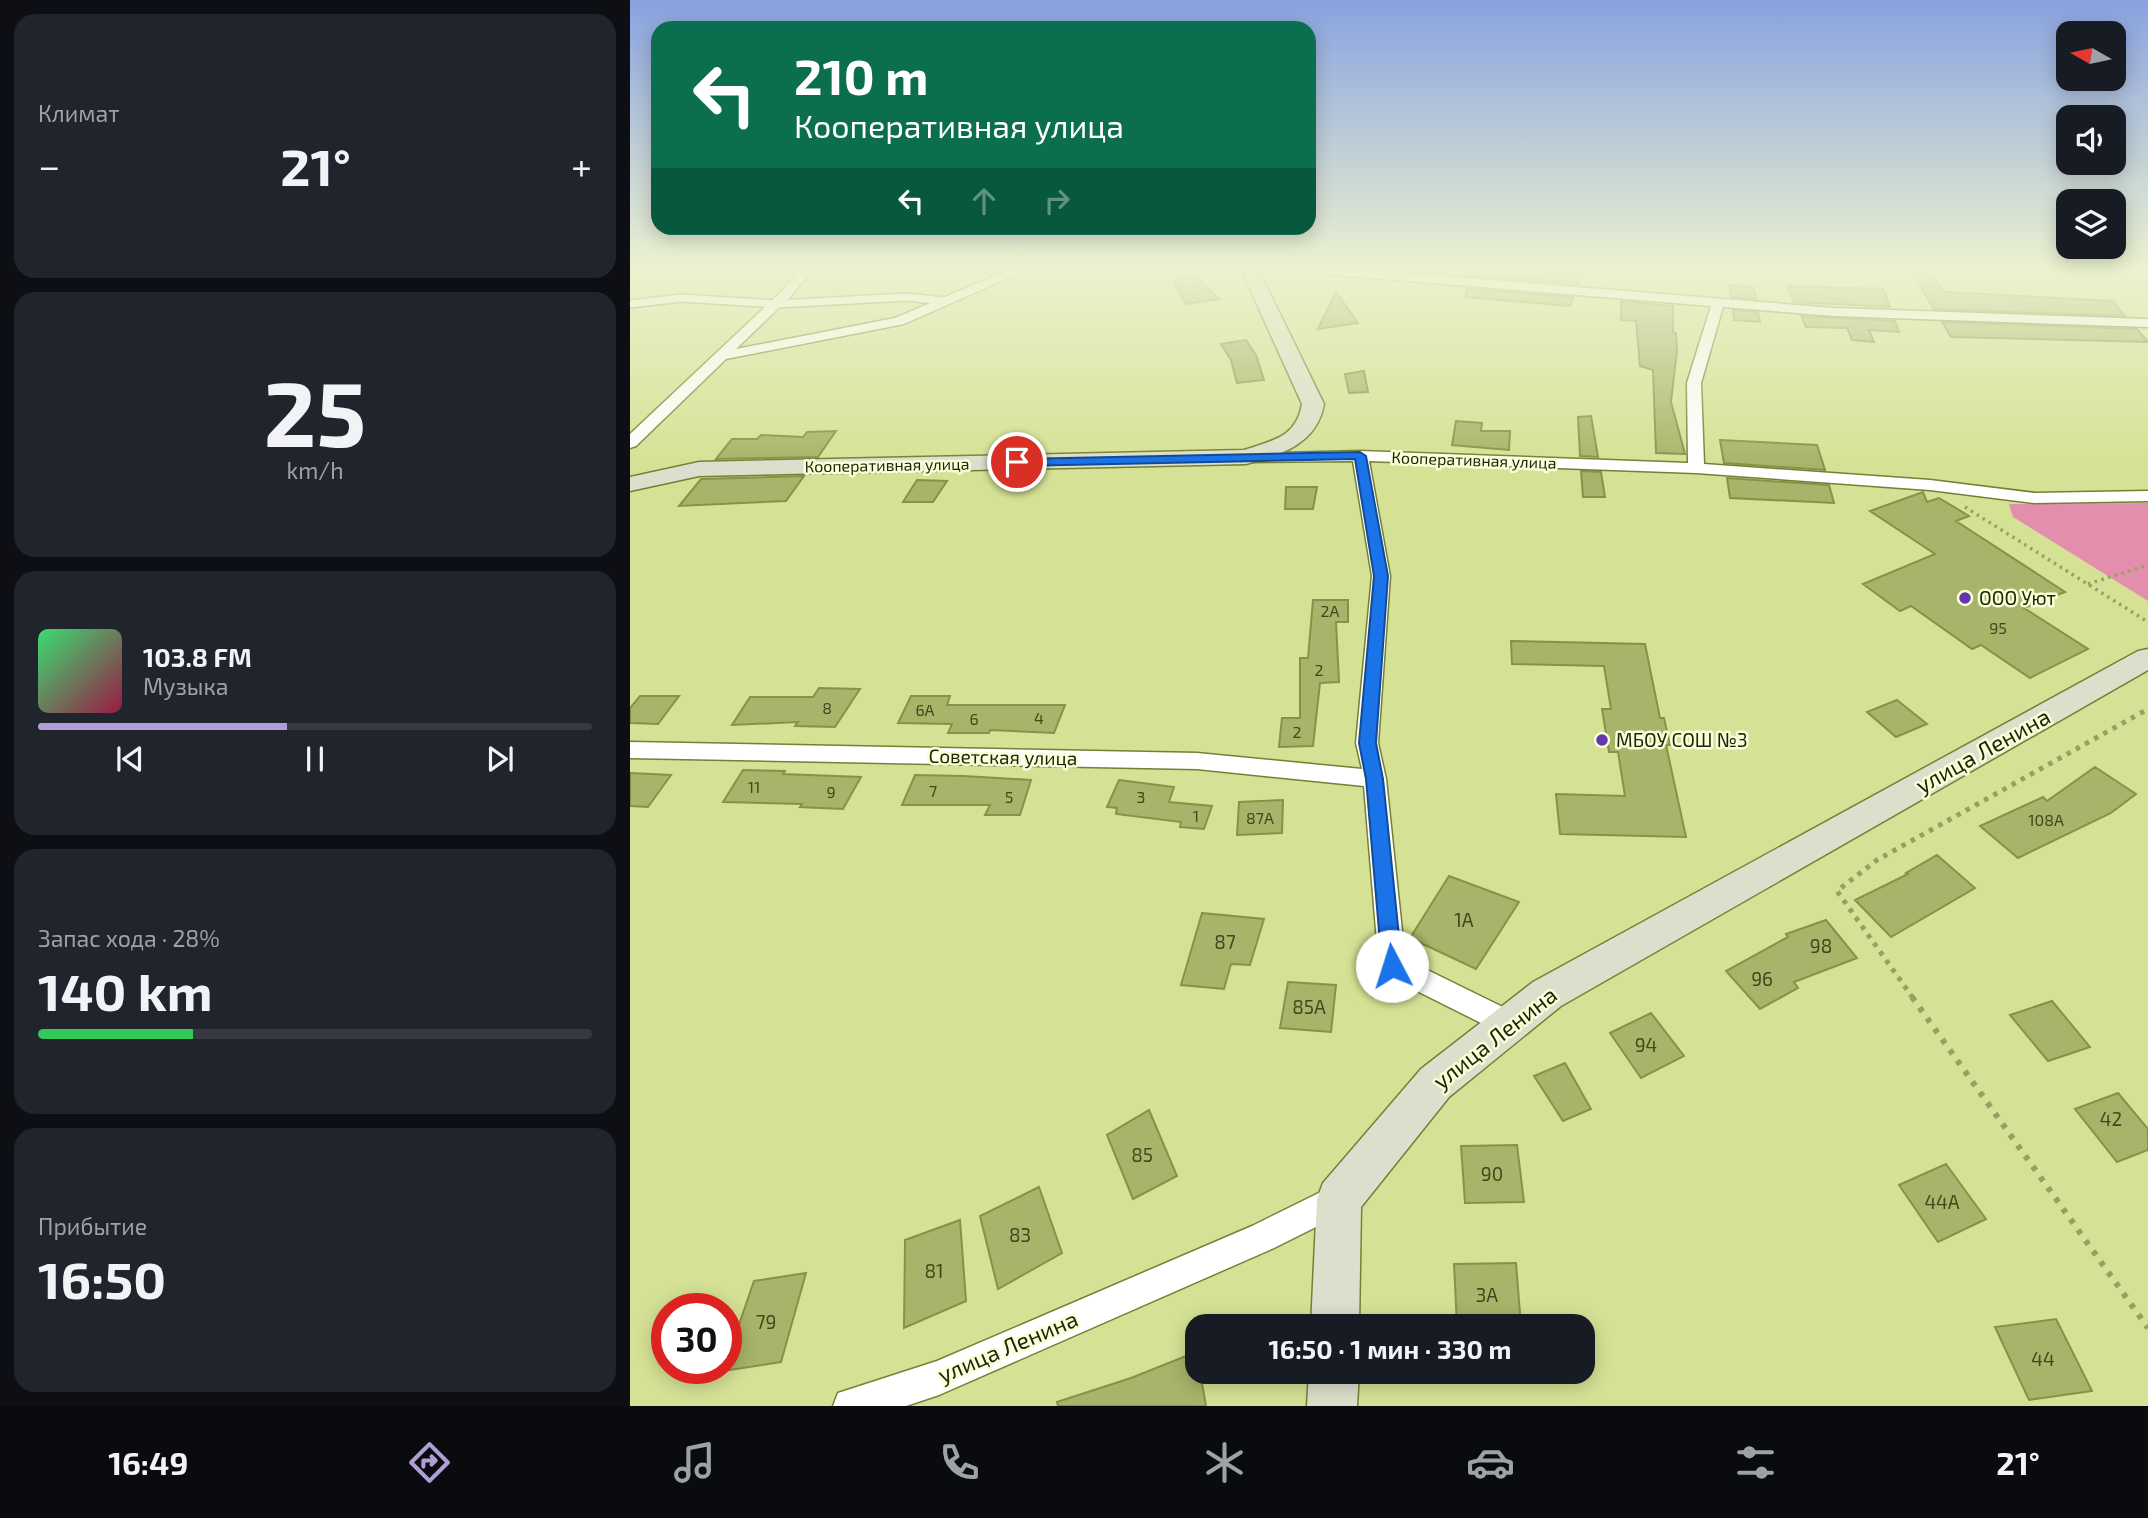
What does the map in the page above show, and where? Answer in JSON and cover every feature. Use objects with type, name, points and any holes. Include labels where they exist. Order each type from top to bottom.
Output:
[{"type":"street","points":[[630,443],[746,333]]},
{"type":"street","points":[[721,356],[839,333]]},
{"type":"street","points":[[1246,457],[1301,437],[1312,420],[1313,404],[1279,333]]},
{"type":"street","points":[[1696,468],[1694,383],[1709,333]]},
{"type":"street","points":[[1360,456],[1381,576],[1367,743],[1375,779],[1392,966],[1509,1024]]},
{"type":"street","name":"Кооперативная улица","points":[[631,483],[699,469],[1360,456],[1696,468],[1930,485],[2035,498],[2148,496]]},
{"type":"street","name":"улица Ленина","points":[[851,1406],[939,1378],[1263,1237],[1339,1199],[1435,1083],[1547,993],[2148,658]]},
{"type":"street","name":"Советская улица","points":[[630,750],[1197,761],[1375,779]]},
{"type":"street","points":[[1335,1314],[1339,1199]]},
{"type":"street","points":[[1332,1406],[1333,1384]]},
{"type":"path","points":[[1930,485],[2148,622]]},
{"type":"path","points":[[2088,584],[2148,565]]},
{"type":"path","points":[[2148,709],[1877,860],[1838,891],[2148,1328]]},
{"type":"shaded area","points":[[2148,503],[2148,601],[2013,517],[2009,504]]},
{"type":"building","points":[[1637,333],[1676,333],[1677,350],[1671,402],[1685,454],[1656,453],[1653,370],[1640,366]]},
{"type":"building","points":[[1849,333],[1870,333],[1874,342],[1852,340]]},
{"type":"building","points":[[1948,333],[2140,333],[2148,342],[1951,337]]},
{"type":"building","points":[[1246,340],[1256,355],[1264,380],[1237,383],[1231,360],[1221,344]]},
{"type":"building","points":[[1364,371],[1368,392],[1349,393],[1345,374]]},
{"type":"building","points":[[1591,416],[1598,457],[1580,456],[1578,417]]},
{"type":"building","points":[[1456,421],[1482,423],[1481,431],[1510,431],[1509,450],[1452,445]]},
{"type":"building","points":[[836,431],[818,457],[716,459],[732,439],[757,439],[761,435],[803,437],[807,432]]},
{"type":"building","points":[[1720,440],[1817,445],[1825,470],[1724,463]]},
{"type":"building","points":[[1581,471],[1601,472],[1605,497],[1583,497]]},
{"type":"building","points":[[804,476],[786,501],[679,506],[701,479]]},
{"type":"building","points":[[1727,478],[1829,485],[1834,503],[1730,498]]},
{"type":"building","points":[[917,480],[947,481],[933,502],[903,502]]},
{"type":"building","points":[[1286,487],[1317,487],[1313,509],[1285,509]]},
{"type":"building","points":[[1923,492],[1927,502],[1939,498],[1969,516],[1956,521],[2065,592],[2024,608],[2088,649],[2030,678],[1981,645],[1972,649],[1911,606],[1900,611],[1863,584],[1935,554],[1870,511]]},
{"type":"building","points":[[1313,600],[1348,600],[1348,622],[1336,622],[1339,682],[1320,683],[1313,746],[1279,747],[1282,718],[1300,718],[1300,658],[1308,658]]},
{"type":"building","points":[[1511,641],[1645,644],[1660,718],[1664,718],[1670,745],[1666,745],[1686,837],[1560,834],[1556,794],[1625,796],[1618,752],[1609,752],[1602,709],[1611,709],[1604,666],[1512,664]]},
{"type":"building","points":[[819,688],[860,689],[835,727],[795,726],[798,722],[732,725],[750,697],[813,697]]},
{"type":"building","points":[[640,696],[679,696],[658,724],[630,723],[630,708]]},
{"type":"building","points":[[911,696],[950,696],[947,705],[1065,705],[1054,733],[990,730],[989,733],[948,733],[952,724],[898,723]]},
{"type":"building","points":[[1897,700],[1927,724],[1896,737],[1867,712]]},
{"type":"building","points":[[2095,767],[2136,794],[2111,813],[2018,858],[1980,826],[2043,797],[2047,801]]},
{"type":"building","points":[[743,770],[861,777],[843,809],[800,807],[802,804],[723,802]]},
{"type":"building","points":[[630,773],[671,775],[648,807],[630,806]]},
{"type":"building","points":[[915,775],[1031,780],[1020,815],[985,815],[990,805],[902,805]]},
{"type":"building","points":[[1119,780],[1174,787],[1169,802],[1212,806],[1204,829],[1180,827],[1181,822],[1116,814],[1117,808],[1107,807]]},
{"type":"building","points":[[1283,800],[1282,833],[1237,835],[1239,802]]},
{"type":"building","points":[[1937,855],[1975,888],[1891,937],[1855,900],[1908,874],[1906,873]]},
{"type":"building","points":[[1449,876],[1519,902],[1476,969],[1410,938]]},
{"type":"building","points":[[1202,913],[1264,919],[1250,965],[1231,964],[1224,989],[1181,985]]},
{"type":"building","points":[[1826,920],[1857,958],[1794,982],[1798,988],[1760,1009],[1726,971],[1788,937],[1786,934]]},
{"type":"building","points":[[1288,982],[1336,985],[1331,1032],[1280,1028]]},
{"type":"building","points":[[2052,1001],[2090,1047],[2048,1061],[2010,1015]]},
{"type":"building","points":[[1651,1013],[1684,1056],[1641,1078],[1610,1033]]},
{"type":"building","points":[[1565,1063],[1591,1109],[1563,1121],[1534,1076]]},
{"type":"building","points":[[2118,1093],[2148,1129],[2148,1150],[2117,1162],[2075,1109]]},
{"type":"building","points":[[1149,1110],[1177,1176],[1133,1199],[1107,1135]]},
{"type":"building","points":[[1517,1145],[1524,1202],[1465,1203],[1461,1146]]},
{"type":"building","points":[[1946,1164],[1986,1219],[1938,1242],[1899,1185]]},
{"type":"building","points":[[1039,1187],[1062,1253],[998,1289],[980,1216]]},
{"type":"building","points":[[960,1220],[966,1301],[904,1328],[905,1240]]},
{"type":"building","points":[[1516,1263],[1520,1314],[1456,1314],[1454,1264]]},
{"type":"building","points":[[806,1273],[781,1362],[742,1368],[742,1316],[754,1281]]},
{"type":"building","points":[[2056,1319],[2092,1391],[2029,1400],[1995,1327]]},
{"type":"building","points":[[1185,1356],[1185,1384],[1202,1384],[1206,1406],[1058,1406],[1057,1402],[1131,1378]]},
{"type":"place","name":"ООО Уют","points":[[1965,598]]},
{"type":"place","name":"МБОУ СОШ №3","points":[[1602,740]]},
{"type":"route","points":[[1017,462],[1360,456],[1381,576],[1367,743],[1375,779],[1392,966]]}]
